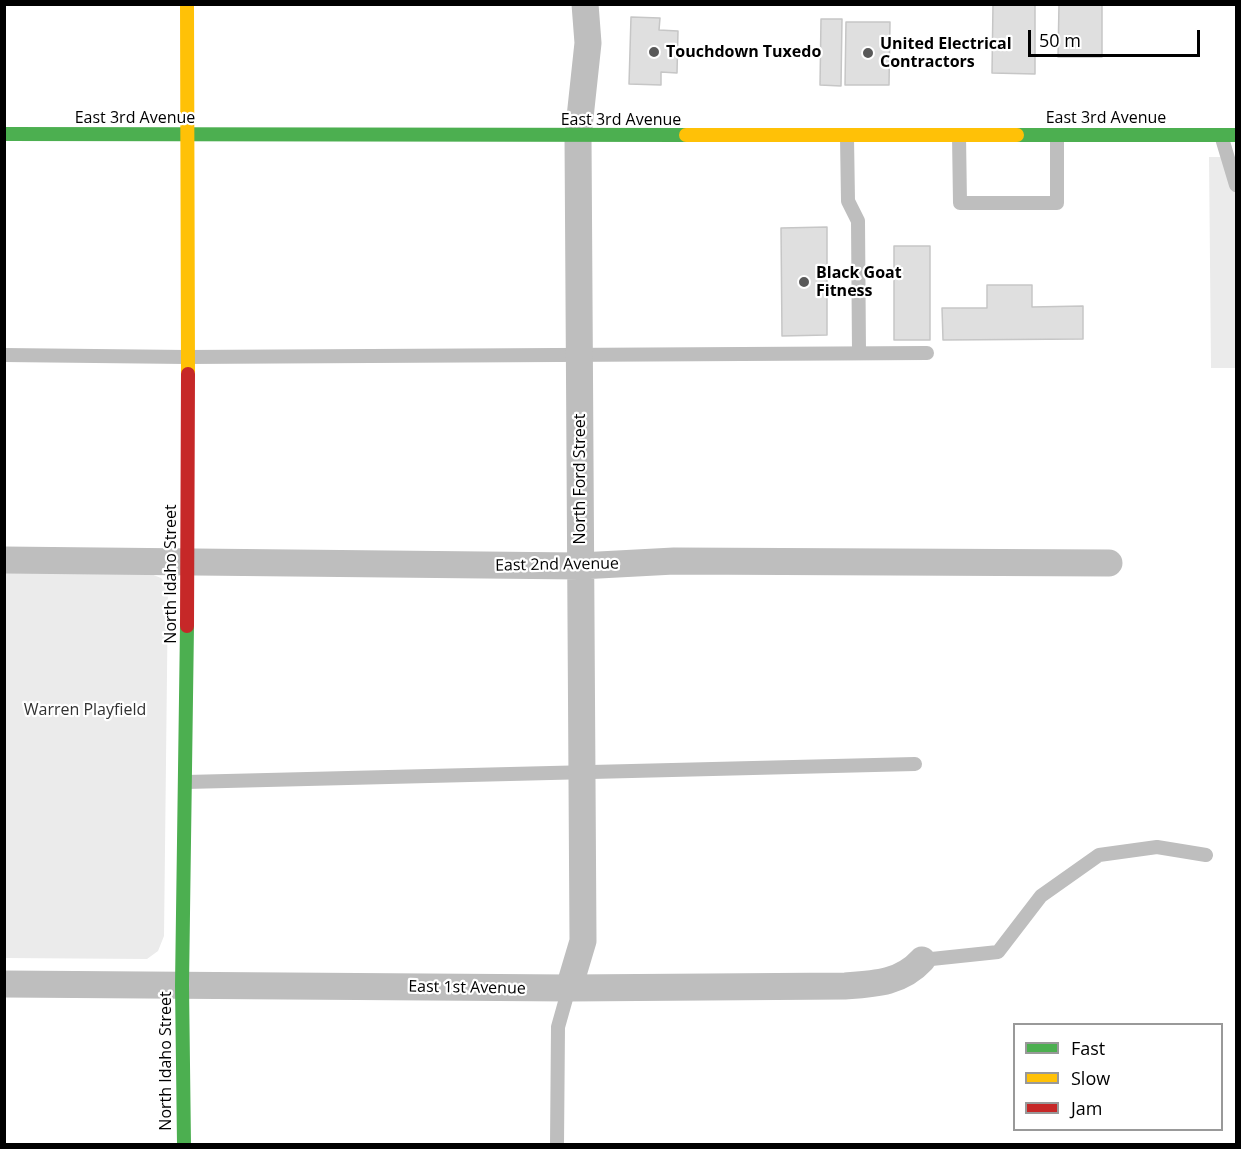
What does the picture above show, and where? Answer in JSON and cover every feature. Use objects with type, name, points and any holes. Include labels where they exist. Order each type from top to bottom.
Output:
[{"type":"street","name":"North Idaho Street","points":[[184,1144],[182,985],[188,562],[186,4]]},
{"type":"street","name":"North Ford Street","points":[[569,988],[583,941],[584,771],[580,566],[578,136],[588,42],[585,4]]},
{"type":"street","name":"East 3rd Avenue","points":[[4,135],[1236,135]]},
{"type":"street","name":"East 2nd Avenue","points":[[4,560],[580,566],[674,561],[1109,563]]},
{"type":"street","name":"East 1st Avenue","points":[[4,984],[569,988],[876,984],[901,978],[922,960]]},
{"type":"lane","points":[[959,135],[960,203],[1057,203],[1057,135]]},
{"type":"lane","points":[[1221,135],[1236,184]]},
{"type":"lane","points":[[847,136],[848,201],[858,220],[859,353]]},
{"type":"lane","points":[[4,355],[186,357],[927,353]]},
{"type":"lane","points":[[186,782],[915,764]]},
{"type":"lane","points":[[922,960],[998,952],[1041,896],[1099,855],[1157,847],[1206,855]]},
{"type":"lane","points":[[557,1144],[558,1027],[569,988]]},
{"type":"green space","points":[[1209,157],[1236,157],[1236,368],[1211,368]]},
{"type":"green space","name":"Warren Playfield","points":[[5,573],[151,574],[161,578],[168,586],[164,936],[158,951],[147,959],[5,958]]},
{"type":"building","points":[[993,4],[1035,4],[1035,74],[992,73]]},
{"type":"building","points":[[1059,4],[1102,4],[1102,57],[1058,57]]},
{"type":"building","name":"Touchdown Tuxedo","points":[[631,17],[660,18],[659,30],[678,31],[677,73],[661,72],[661,85],[629,84]]},
{"type":"building","points":[[821,19],[842,19],[841,86],[820,85]]},
{"type":"building","name":"United Electrical Contractors","points":[[846,22],[890,22],[889,85],[845,85]]},
{"type":"building","name":"Black Goat Fitness","points":[[827,227],[827,335],[782,336],[781,228]]},
{"type":"building","points":[[894,246],[930,246],[930,340],[894,340]]},
{"type":"building","points":[[987,285],[1032,285],[1032,307],[1083,306],[1083,339],[943,340],[942,308],[987,308]]},
{"type":"traffic: fast","points":[[4,134],[686,135]]},
{"type":"traffic: fast","points":[[1017,135],[1236,135]]},
{"type":"traffic: fast","points":[[184,1144],[182,985],[187,626]]},
{"type":"traffic: slow","points":[[187,4],[188,374]]},
{"type":"traffic: slow","points":[[686,135],[1017,135]]},
{"type":"traffic: jam","points":[[187,626],[188,374]]},
{"type":"place","name":"Touchdown Tuxedo","points":[[654,52]]},
{"type":"place","name":"United Electrical Contractors","points":[[868,53]]},
{"type":"place","name":"Black Goat Fitness","points":[[804,282]]}]
